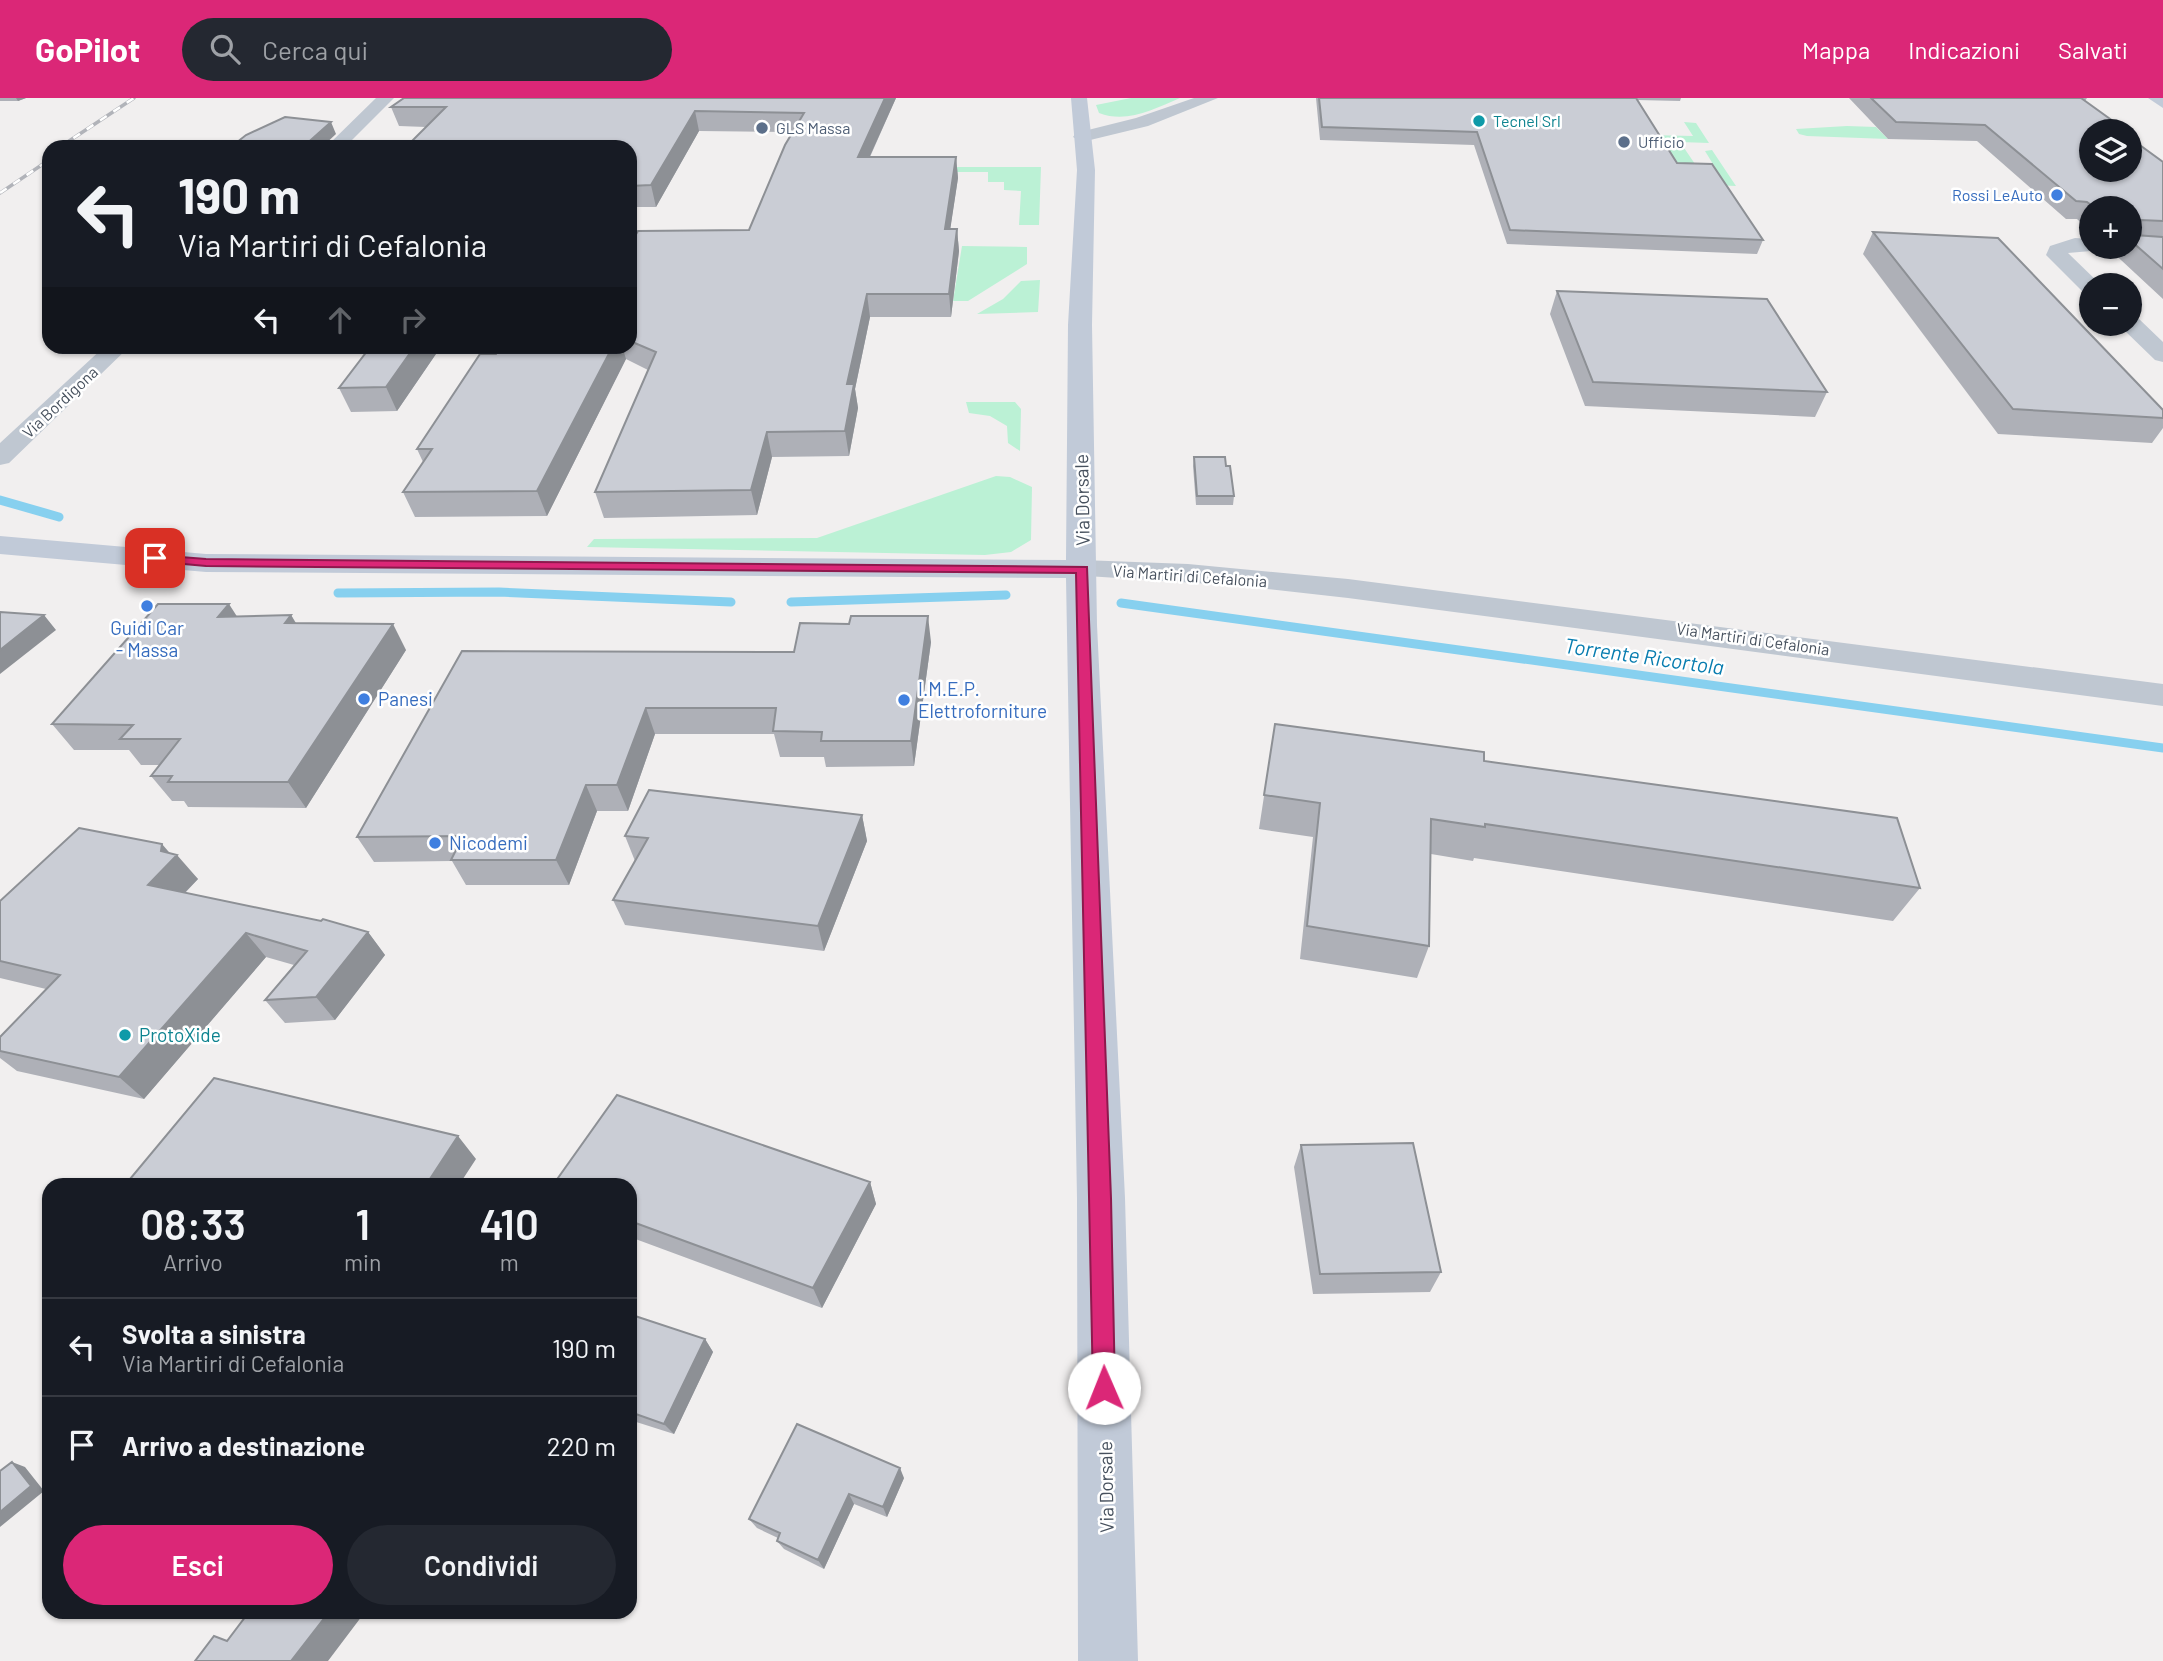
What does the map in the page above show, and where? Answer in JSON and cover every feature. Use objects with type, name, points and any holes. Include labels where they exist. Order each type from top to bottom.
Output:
[{"type":"street","points":[[342,140],[386,98]]},
{"type":"street","name":"Via Dorsale","points":[[1079,98],[1086,170],[1080,326],[1082,639],[1101,1198],[1108,1661]]},
{"type":"street","points":[[1082,137],[1142,122],[1210,98]]},
{"type":"street","points":[[2156,98],[2163,103]]},
{"type":"street","points":[[2079,245],[2066,245],[2057,250],[2057,255],[2079,276]]},
{"type":"street","points":[[2142,335],[2163,355]]},
{"type":"street","name":"Via Bordigona","points":[[0,457],[110,354]]},
{"type":"street","name":"Via Martiri di Cefalonia","points":[[0,545],[206,563],[1151,569],[1435,599],[1757,639],[2163,695]]},
{"type":"green space","points":[[1131,98],[1180,98],[1150,110],[1120,117],[1099,113],[1096,105]]},
{"type":"green space","points":[[1684,122],[1696,123],[1709,143],[1680,142],[1695,164],[1724,182],[1705,151],[1712,150],[1736,186],[1555,178],[1647,135],[1693,136]]},
{"type":"green space","points":[[1876,127],[1888,139],[1807,136],[1799,134],[1796,129]]},
{"type":"green space","points":[[917,167],[1041,167],[1039,225],[1019,225],[1021,191],[1004,190],[1004,182],[988,182],[988,172],[916,172]]},
{"type":"green space","points":[[962,246],[1027,247],[1027,264],[968,301],[953,301]]},
{"type":"green space","points":[[1040,280],[1038,312],[977,314],[1003,299],[1021,281]]},
{"type":"green space","points":[[966,402],[1015,402],[1021,409],[1020,451],[1008,443],[1007,426],[990,416],[969,413]]},
{"type":"green space","points":[[996,476],[1010,477],[1032,487],[1031,540],[1011,552],[985,555],[587,547],[594,539],[817,538]]},
{"type":"building","points":[[404,98],[885,98],[858,157],[956,157],[945,229],[957,229],[949,294],[867,294],[847,384],[854,384],[845,431],[767,432],[751,490],[595,492],[656,352],[637,344],[637,233],[749,230],[785,145],[804,113],[695,111],[651,185],[637,186],[637,140],[413,140],[446,107],[391,107]]},
{"type":"building","points":[[1319,98],[1636,98],[1677,163],[1712,164],[1763,240],[1510,230],[1477,132],[1322,127]]},
{"type":"building","points":[[1871,98],[2081,98],[2110,119],[2079,119],[2079,182],[2142,182],[2142,147],[2163,162],[2163,221],[2142,220],[2142,196],[2079,196],[2079,201],[2076,201],[1985,125],[1896,122]]},
{"type":"building","points":[[285,117],[331,122],[311,140],[240,140]]},
{"type":"building","points":[[1873,232],[1998,238],[2079,322],[2079,336],[2092,336],[2163,410],[2163,418],[2013,409]]},
{"type":"building","points":[[2142,236],[2163,237],[2163,269],[2142,251]]},
{"type":"building","points":[[1557,291],[1767,299],[1827,392],[1593,382]]},
{"type":"building","points":[[365,354],[409,354],[386,387],[339,388]]},
{"type":"building","points":[[480,354],[609,354],[537,491],[403,492],[432,449],[417,449]]},
{"type":"building","points":[[1194,457],[1225,457],[1226,466],[1230,466],[1234,496],[1197,496]]},
{"type":"building","points":[[158,604],[229,604],[218,617],[291,615],[285,623],[393,624],[288,782],[168,782],[172,776],[151,776],[180,739],[120,739],[133,725],[52,724]]},
{"type":"building","points":[[0,612],[44,615],[0,650]]},
{"type":"building","points":[[851,616],[928,616],[911,741],[821,741],[822,732],[773,731],[776,708],[646,708],[617,785],[586,785],[556,860],[451,860],[463,836],[357,837],[462,651],[794,652],[800,623],[849,624]]},
{"type":"building","points":[[1275,724],[1484,752],[1484,761],[1897,818],[1920,888],[1485,824],[1485,827],[1431,819],[1429,946],[1307,926],[1320,803],[1264,795]]},
{"type":"building","points":[[649,790],[862,815],[818,926],[613,900],[648,838],[625,836]]},
{"type":"building","points":[[79,828],[162,844],[161,851],[177,855],[148,885],[321,921],[323,919],[368,932],[316,997],[265,1000],[307,951],[246,933],[119,1077],[0,1051],[0,1037],[60,975],[0,961],[0,901]]},
{"type":"building","points":[[214,1078],[458,1136],[431,1178],[131,1178]]},
{"type":"building","points":[[617,1095],[870,1182],[813,1288],[637,1224],[637,1178],[558,1178]]},
{"type":"building","points":[[1413,1143],[1441,1272],[1320,1274],[1301,1145]]},
{"type":"building","points":[[637,1317],[705,1339],[664,1424],[637,1414]]},
{"type":"building","points":[[797,1424],[900,1468],[883,1507],[849,1494],[818,1560],[777,1541],[780,1533],[749,1519]]},
{"type":"building","points":[[12,1462],[31,1486],[0,1512],[0,1471]]},
{"type":"building","points":[[244,1619],[324,1619],[291,1661],[195,1661],[214,1636],[227,1641]]},
{"type":"waterway","name":"Torrente Ricortola","points":[[0,500],[59,517]]},
{"type":"waterway","name":"Torrente Ricortola","points":[[338,593],[499,592],[731,602]]},
{"type":"waterway","name":"Torrente Ricortola","points":[[791,602],[1006,595]]},
{"type":"waterway","name":"Torrente Ricortola","points":[[1121,603],[2163,748]]},
{"type":"railway","points":[[71,140],[134,98]]},
{"type":"railway","points":[[0,193],[42,165]]},
{"type":"place","name":"Tecnel Srl","points":[[1479,121]]},
{"type":"place","name":"GLS Massa","points":[[762,128]]},
{"type":"place","name":"Ufficio","points":[[1624,142]]},
{"type":"place","name":"Rossi LeAuto","points":[[2057,195]]},
{"type":"place","name":"Guidi Car - Massa","points":[[147,606]]},
{"type":"place","name":"Panesi","points":[[364,699]]},
{"type":"place","name":"I.M.E.P. Elettroforniture","points":[[904,700]]},
{"type":"place","name":"Nicodemi","points":[[435,843]]},
{"type":"place","name":"ProtoXide","points":[[125,1035]]},
{"type":"route","points":[[155,558],[206,563],[1083,569],[1082,625],[1101,1198],[1104,1388]]}]
